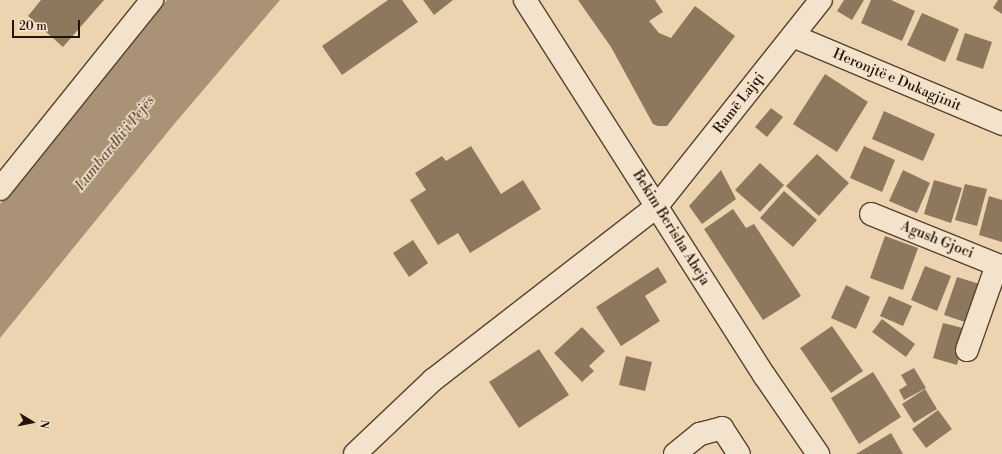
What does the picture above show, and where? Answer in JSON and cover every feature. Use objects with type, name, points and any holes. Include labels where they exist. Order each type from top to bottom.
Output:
[{"type":"street","points":[[0,189],[152,0]]},
{"type":"street","name":"Bekim Berisha Abeja","points":[[526,0],[764,375],[818,454]]},
{"type":"street","name":"Ramē Lajqi","points":[[355,454],[433,380],[657,206],[821,0]]},
{"type":"street","name":"Heronjtë e Dukagjinit","points":[[792,36],[1002,124]]},
{"type":"street","name":"Agush Gjoci","points":[[871,214],[999,266]]},
{"type":"street","points":[[967,350],[999,266]]},
{"type":"street","points":[[675,454],[700,434],[722,428],[739,454]]},
{"type":"water","name":"Lumbardhi i Pejës","points":[[167,0],[280,0],[175,123],[0,338],[0,204]]},
{"type":"building","points":[[41,0],[104,0],[63,47],[28,16]]},
{"type":"building","points":[[388,0],[402,0],[418,22],[342,75],[322,46]]},
{"type":"building","points":[[423,0],[453,0],[434,15]]},
{"type":"building","points":[[578,0],[655,0],[663,12],[649,21],[659,33],[671,38],[695,6],[735,36],[667,126],[658,126],[653,124],[611,47]]},
{"type":"building","points":[[844,0],[864,0],[852,20],[837,11]]},
{"type":"building","points":[[871,0],[891,0],[915,11],[902,41],[861,23]]},
{"type":"building","points":[[998,0],[1002,0],[1002,14],[993,8]]},
{"type":"building","points":[[922,13],[959,29],[945,62],[907,45]]},
{"type":"building","points":[[965,33],[992,42],[983,69],[956,60]]},
{"type":"building","points":[[825,74],[868,102],[837,152],[793,124]]},
{"type":"building","points":[[771,108],[783,117],[767,137],[755,127]]},
{"type":"building","points":[[884,111],[935,134],[923,161],[872,139]]},
{"type":"building","points":[[471,146],[501,194],[523,180],[541,209],[470,253],[458,233],[438,245],[410,200],[426,190],[415,173],[442,156],[446,161]]},
{"type":"building","points":[[864,146],[895,160],[882,192],[850,178]]},
{"type":"building","points":[[817,154],[849,183],[819,216],[786,186]]},
{"type":"building","points":[[760,163],[784,185],[760,212],[735,190]]},
{"type":"building","points":[[721,170],[736,199],[702,224],[689,206]]},
{"type":"building","points":[[903,170],[930,183],[917,213],[889,201]]},
{"type":"building","points":[[934,180],[962,188],[951,223],[924,214]]},
{"type":"building","points":[[965,184],[987,189],[977,226],[955,220]]},
{"type":"building","points":[[784,191],[817,220],[793,247],[760,218]]},
{"type":"building","points":[[989,196],[1002,200],[1002,242],[979,235]]},
{"type":"building","points":[[733,209],[746,228],[754,224],[801,296],[763,320],[704,229]]},
{"type":"building","points":[[885,236],[918,248],[903,290],[870,278]]},
{"type":"building","points":[[413,240],[428,263],[409,277],[393,253]]},
{"type":"building","points":[[925,266],[951,276],[937,311],[911,300]]},
{"type":"building","points":[[658,267],[667,282],[645,296],[660,321],[621,346],[596,307]]},
{"type":"building","points":[[957,277],[986,286],[974,325],[944,315]]},
{"type":"building","points":[[846,285],[870,297],[856,329],[831,318]]},
{"type":"building","points":[[889,296],[912,306],[903,326],[880,316]]},
{"type":"building","points":[[882,319],[915,344],[906,357],[872,332]]},
{"type":"building","points":[[943,323],[967,329],[957,365],[933,358]]},
{"type":"building","points":[[832,326],[863,371],[831,393],[800,348]]},
{"type":"building","points":[[582,327],[605,351],[589,366],[594,371],[582,382],[554,353]]},
{"type":"building","points":[[539,349],[569,395],[519,428],[489,382]]},
{"type":"building","points":[[626,356],[652,362],[645,391],[619,385]]},
{"type":"building","points":[[914,368],[926,388],[904,400],[899,390],[907,385],[901,375]]},
{"type":"building","points":[[873,372],[901,417],[859,444],[831,398]]},
{"type":"building","points":[[925,389],[937,409],[914,423],[902,404]]},
{"type":"building","points":[[938,410],[952,429],[926,448],[912,429]]},
{"type":"building","points":[[891,433],[903,454],[856,454]]}]
